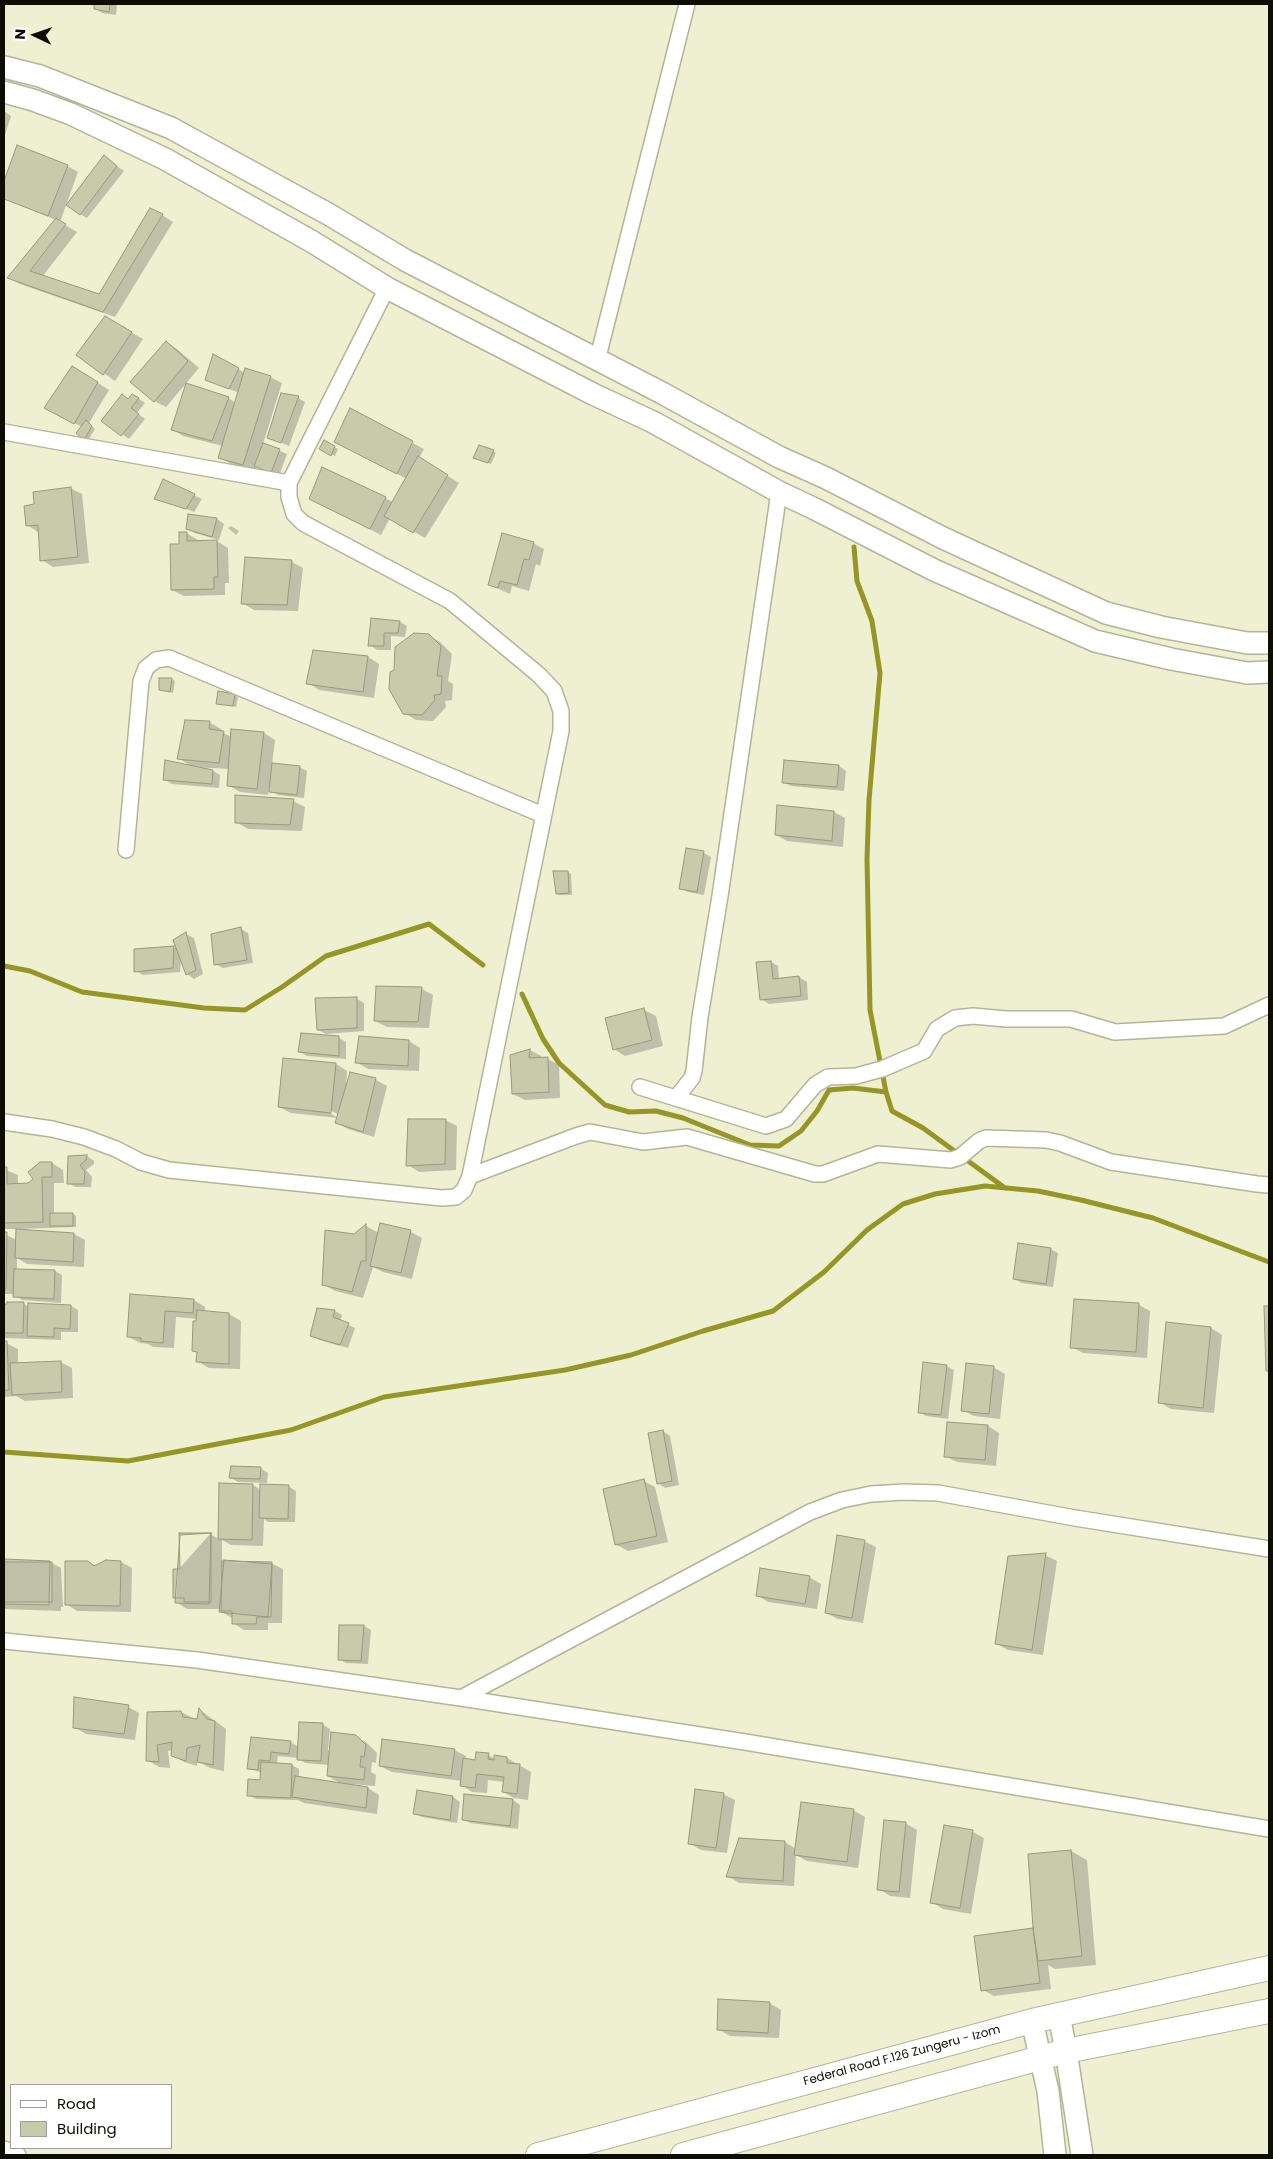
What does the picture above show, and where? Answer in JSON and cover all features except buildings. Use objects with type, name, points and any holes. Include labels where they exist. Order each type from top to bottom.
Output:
[{"type":"main road","name":"Federal Road F.126 Zungeru - Izom","points":[[538,2155],[1032,2021],[1269,1968]]},
{"type":"main road","points":[[683,2155],[1066,2051],[1269,2011]]},
{"type":"street","points":[[597,360],[687,4]]},
{"type":"street","points":[[4,66],[40,76],[171,128],[330,215],[405,260],[779,457],[826,478],[943,538],[1106,613],[1161,627],[1247,643],[1269,643]]},
{"type":"street","points":[[4,92],[71,114],[164,159],[311,241],[387,288],[593,394],[653,422],[779,492],[934,570],[1095,641],[1171,659],[1247,673],[1269,672]]},
{"type":"street","points":[[4,1122],[52,1129],[84,1137],[116,1149],[141,1162],[169,1170],[442,1198],[456,1196],[464,1190],[470,1176],[543,815],[562,731],[561,711],[554,692],[539,675],[450,601],[303,523],[294,514],[289,497],[289,483],[387,288]]},
{"type":"street","points":[[4,432],[289,483]]},
{"type":"street","points":[[676,1098],[692,1078],[694,1071],[700,1017],[722,887],[779,492]]},
{"type":"street","points":[[126,850],[141,681],[146,668],[156,660],[169,658],[543,815]]},
{"type":"street","points":[[640,1086],[766,1126],[786,1118],[814,1085],[828,1077],[856,1076],[882,1069],[924,1051],[937,1030],[955,1018],[973,1016],[1006,1019],[1071,1019],[1115,1032],[1224,1026],[1269,1005]]},
{"type":"street","points":[[470,1176],[590,1132],[643,1142],[687,1137],[815,1174],[823,1174],[878,1154],[951,1160],[960,1157],[979,1141],[986,1138],[1046,1140],[1060,1143],[1111,1162],[1269,1185]]},
{"type":"street","points":[[461,1698],[810,1512],[842,1500],[871,1494],[904,1492],[938,1493],[1075,1518],[1269,1549]]},
{"type":"street","points":[[4,1641],[197,1660],[461,1698],[745,1742],[1269,1829]]},
{"type":"street","points":[[1058,2015],[1066,2051],[1082,2155]]},
{"type":"street","points":[[1032,2021],[1048,2091],[1055,2155]]},
{"type":"street","points":[[4,2149],[18,2155]]},
{"type":"waterway","points":[[854,547],[857,581],[872,621],[880,673],[869,800],[867,859],[870,1010],[886,1092],[892,1111],[923,1128],[1005,1188]]},
{"type":"waterway","points":[[4,966],[30,971],[82,992],[204,1008],[245,1010],[326,956],[429,924],[483,965]]},
{"type":"waterway","points":[[522,994],[543,1039],[559,1063],[605,1105],[629,1112],[656,1111],[683,1118],[750,1145],[779,1146],[801,1131],[817,1111],[829,1090],[853,1088],[886,1092]]},
{"type":"waterway","points":[[4,1452],[128,1461],[291,1430],[384,1397],[565,1370],[631,1355],[703,1331],[773,1311],[824,1272],[867,1230],[903,1204],[935,1194],[985,1186],[1038,1191],[1153,1218],[1269,1262]]}]
